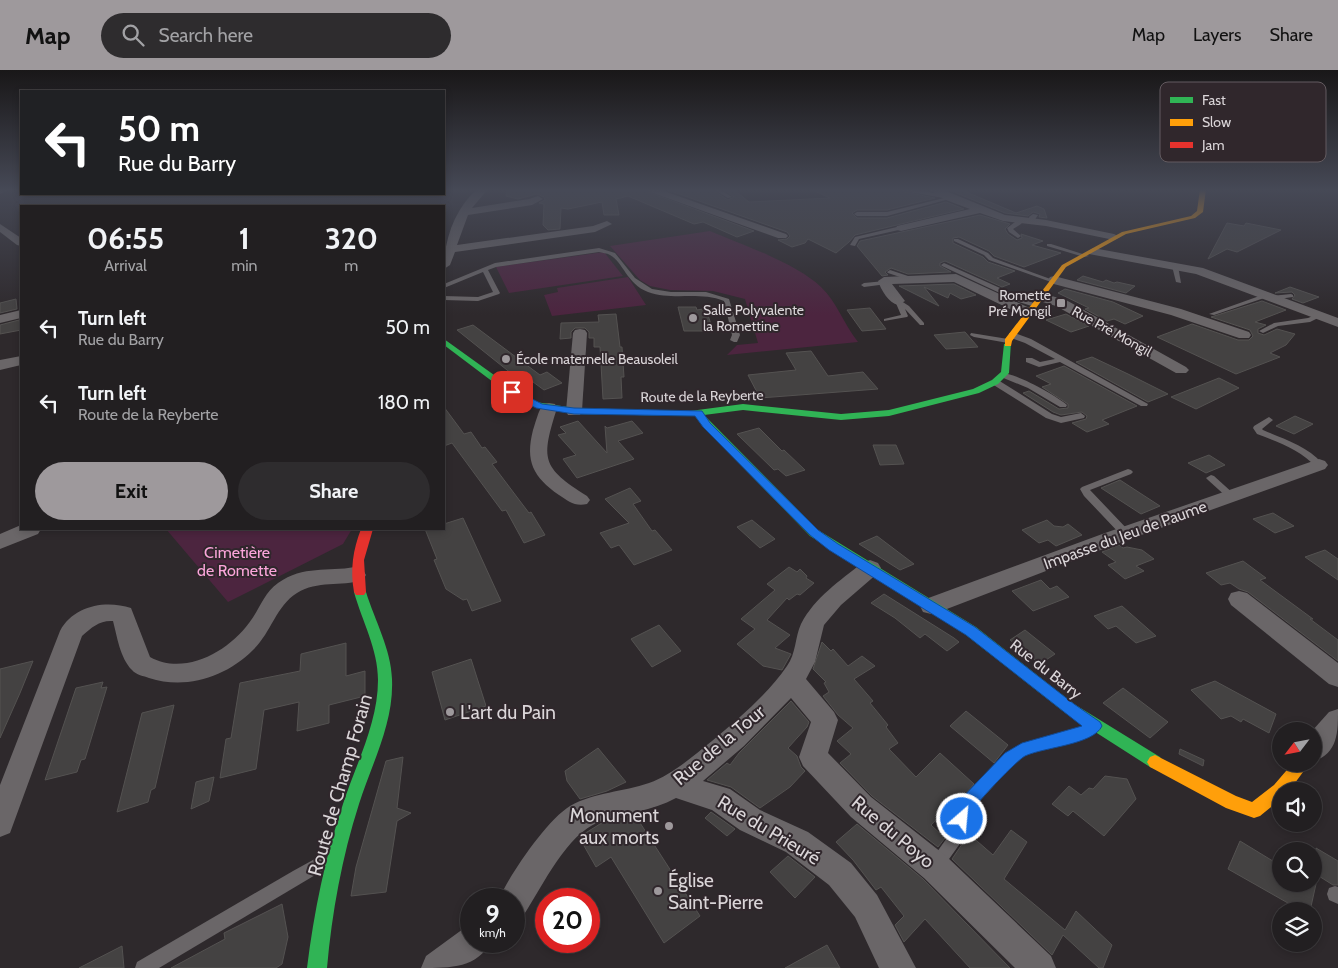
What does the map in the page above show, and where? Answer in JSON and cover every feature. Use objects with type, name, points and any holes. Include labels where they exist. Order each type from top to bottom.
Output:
[{"type":"main road","points":[[999,379],[1010,338],[1064,266],[1090,254],[1114,237],[1130,231]]},
{"type":"main road","name":"Route de la Reyberte","points":[[445,342],[512,392],[533,404],[574,411],[698,413],[743,407],[834,416],[866,416],[910,409],[976,391],[999,379]]},
{"type":"main road","name":"Rue du Barry","points":[[698,413],[706,424],[814,533],[971,631],[1069,708],[1147,758],[1232,803],[1254,810],[1280,790],[1295,772]]},
{"type":"main road","name":"Route de Champ Forain","points":[[317,968],[326,898],[334,857],[384,705],[387,681],[382,654],[355,575],[356,558],[367,530]]},
{"type":"street","points":[[5,231],[19,241]]},
{"type":"street","points":[[445,262],[457,231]]},
{"type":"street","points":[[450,249],[582,231]]},
{"type":"street","points":[[767,231],[782,236]]},
{"type":"street","points":[[1086,231],[1114,237]]},
{"type":"street","points":[[0,242],[19,241]]},
{"type":"street","points":[[1090,254],[1199,271],[1338,324]]},
{"type":"street","points":[[883,278],[898,302]]},
{"type":"street","name":"Rue Pré Mongil","points":[[883,278],[915,280],[956,278],[1035,305],[1061,303],[1181,370]]},
{"type":"street","points":[[1053,280],[1176,312],[1244,335]]},
{"type":"street","points":[[0,319],[20,314]]},
{"type":"street","points":[[574,411],[580,333]]},
{"type":"street","points":[[0,365],[20,360]]},
{"type":"street","points":[[549,408],[536,453],[542,469],[552,482],[580,500]]},
{"type":"street","name":"Impasse du Jeu de Paume","points":[[931,606],[1125,533],[1319,465]]},
{"type":"street","points":[[0,542],[30,530]]},
{"type":"street","name":"Rue de la Tour","points":[[523,888],[571,822],[599,809],[659,793],[696,770],[755,718],[791,680],[801,666],[814,621],[870,568]]},
{"type":"street","points":[[0,823],[72,631],[89,616],[110,610],[123,614],[131,642],[142,664],[158,672],[179,675],[211,666],[238,651],[255,633],[270,603],[287,588],[313,577],[342,578],[355,575]]},
{"type":"street","points":[[1239,599],[1338,677]]},
{"type":"street","name":"Rue du Poyo","points":[[791,680],[825,720],[813,757],[861,808],[935,867],[1039,968]]},
{"type":"street","points":[[1322,739],[1338,720]]},
{"type":"street","name":"Rue du Prieuré","points":[[675,783],[687,789],[720,799],[750,820],[796,842],[840,874],[866,906],[887,950],[899,968]]},
{"type":"street","points":[[438,968],[460,952]]},
{"type":"lane","points":[[853,236],[875,231]]},
{"type":"lane","points":[[854,245],[857,238],[899,231]]},
{"type":"lane","points":[[1011,231],[1018,236]]},
{"type":"lane","points":[[956,240],[986,254],[990,258]]},
{"type":"lane","points":[[1049,245],[1090,254]]},
{"type":"lane","points":[[445,286],[495,265],[599,250],[607,251],[613,254],[640,286],[650,291],[711,294],[727,300],[736,334],[734,340]]},
{"type":"lane","points":[[966,250],[1053,280]]},
{"type":"lane","points":[[944,265],[1021,301],[1035,305]]},
{"type":"lane","points":[[1175,266],[1179,282]]},
{"type":"lane","points":[[445,298],[481,299],[497,294],[484,269]]},
{"type":"lane","points":[[864,285],[883,278]]},
{"type":"lane","points":[[1212,314],[1268,297],[1291,296]]},
{"type":"lane","points":[[886,320],[905,316],[898,302]]},
{"type":"lane","points":[[898,302],[907,307],[922,324]]},
{"type":"lane","points":[[1263,331],[1276,324],[1310,320],[1318,316]]},
{"type":"lane","points":[[974,335],[1010,338],[1062,359],[1144,404]]},
{"type":"lane","points":[[1029,360],[1039,365],[1062,359]]},
{"type":"lane","points":[[999,379],[1031,386],[1064,405]]},
{"type":"lane","points":[[999,379],[1049,416],[1061,420],[1074,419],[1081,416]]},
{"type":"lane","points":[[1270,420],[1257,428],[1260,432],[1297,448],[1316,460],[1319,465]]},
{"type":"lane","points":[[1125,533],[1087,494],[1085,489],[1128,472]]},
{"type":"lane","points":[[1211,478],[1232,497]]},
{"type":"lane","points":[[935,867],[961,830],[963,809],[1011,758],[1022,750],[1079,734],[1095,726]]},
{"type":"lane","points":[[143,968],[298,876],[334,857]]},
{"type":"green space","points":[[710,231],[784,262],[810,278],[827,293],[858,342],[727,355],[737,345],[758,343],[745,299],[713,291],[670,290],[650,286],[640,280],[610,246]]},
{"type":"green space","points":[[604,252],[623,276],[509,293],[496,267]]},
{"type":"green space","points":[[628,277],[646,305],[552,316],[544,295],[558,292],[557,288]]},
{"type":"green space","name":"Cimetière de Romette","points":[[167,530],[351,530],[343,544],[228,602]]},
{"type":"building","points":[[723,231],[754,231],[737,237]]},
{"type":"building","points":[[784,231],[872,231],[855,235],[836,253],[808,239],[805,243],[792,247],[778,240],[787,239],[790,236]]},
{"type":"building","points":[[907,231],[1006,231],[1017,240],[1022,238],[1021,234],[1043,241],[1032,245],[1061,253],[1024,267],[994,256],[989,251],[959,237],[953,238],[953,243],[983,257],[988,262],[1015,271],[997,278],[1010,284],[1002,287],[945,261],[940,263],[940,266],[951,272],[908,274],[891,268],[885,272],[888,275],[882,276],[857,246],[860,241]]},
{"type":"building","points":[[1223,231],[1279,231],[1237,252],[1227,249],[1208,259]]},
{"type":"building","points":[[1083,276],[1103,282],[1106,280],[1135,286],[1126,293],[1077,280]]},
{"type":"building","points":[[954,284],[976,295],[961,299],[950,293],[948,298],[924,287],[939,306],[899,286]]},
{"type":"building","points":[[1290,287],[1319,297],[1303,303],[1292,299],[1295,295],[1292,292],[1275,293]]},
{"type":"building","points":[[1065,289],[1113,302],[1143,316],[1125,324],[1114,319],[1107,321],[1085,309],[1089,308],[1058,293]]},
{"type":"building","points":[[16,299],[17,309],[0,313],[0,303]]},
{"type":"building","points":[[1262,301],[1286,310],[1255,322],[1266,325],[1258,329],[1258,333],[1264,335],[1277,329],[1295,334],[1286,345],[1270,353],[1280,357],[1236,374],[1157,337],[1192,324],[1238,340],[1249,340],[1253,336],[1250,330],[1211,317]]},
{"type":"building","name":"Salle Polyvalente la Romettine","points":[[678,307],[703,309],[704,315],[708,315],[713,331],[684,331]]},
{"type":"building","points":[[870,308],[886,329],[862,331],[847,310]]},
{"type":"building","points":[[616,314],[620,347],[622,347],[624,377],[621,377],[622,398],[603,399],[600,347],[594,347],[594,338],[589,338],[589,332],[585,328],[575,328],[571,332],[571,338],[560,339],[561,323],[599,322],[598,315]]},
{"type":"building","points":[[1066,314],[1089,326],[1071,332],[1046,320]]},
{"type":"building","points":[[19,320],[20,330],[0,334],[0,325]]},
{"type":"building","name":"École maternelle Beausoleil","points":[[473,325],[540,375],[547,372],[562,383],[544,390],[529,379],[522,382],[457,330]]},
{"type":"building","points":[[965,332],[978,347],[946,349],[934,335]]},
{"type":"building","points":[[811,351],[828,376],[863,372],[878,389],[760,398],[748,375],[796,370],[786,353]]},
{"type":"building","points":[[1092,357],[1168,394],[1148,402],[1076,362]]},
{"type":"building","points":[[1064,366],[1137,406],[1102,420],[1109,424],[1087,432],[1072,423],[1086,419],[1087,416],[1082,412],[1061,415],[1023,393],[1029,391],[1059,409],[1068,408],[1068,404],[1042,387],[1051,384],[1036,376]]},
{"type":"building","points":[[1219,378],[1239,388],[1196,409],[1171,397]]},
{"type":"building","points":[[445,408],[464,434],[471,432],[482,448],[485,447],[497,462],[492,464],[529,513],[531,512],[545,535],[524,543],[506,510],[502,511],[452,443],[445,446]]},
{"type":"building","points":[[1295,416],[1313,424],[1294,434],[1276,426]]},
{"type":"building","points":[[578,421],[607,453],[605,426],[607,428],[632,421],[643,433],[618,441],[634,459],[577,478],[563,459],[576,455],[558,435],[566,433],[560,427]]},
{"type":"building","points":[[759,428],[805,470],[786,476],[778,469],[774,470],[737,434]]},
{"type":"building","points":[[873,445],[896,445],[904,464],[880,465]]},
{"type":"building","points":[[1209,455],[1225,465],[1206,473],[1188,463]]},
{"type":"building","points":[[1120,480],[1160,506],[1141,514],[1101,488]]},
{"type":"building","points":[[630,488],[641,501],[633,504],[652,531],[655,530],[672,550],[634,565],[619,545],[611,548],[600,533],[629,523],[605,499]]},
{"type":"building","points":[[1273,513],[1294,526],[1275,533],[1253,519]]},
{"type":"building","points":[[463,518],[501,601],[472,611],[467,599],[463,600],[446,589],[434,560],[437,559],[425,530],[445,530],[445,524]]},
{"type":"building","points":[[752,520],[775,539],[760,548],[737,527]]},
{"type":"building","points":[[1047,520],[1054,526],[1063,527],[1068,524],[1082,535],[1056,546],[1048,540],[1039,543],[1022,530]]},
{"type":"building","points":[[877,536],[914,564],[900,570],[859,544]]},
{"type":"building","points":[[1119,545],[1123,548],[1142,550],[1154,559],[1136,566],[1144,571],[1125,579],[1108,565],[1116,562],[1102,552]]},
{"type":"building","points":[[1325,550],[1338,559],[1338,580],[1305,557]]},
{"type":"building","points":[[1243,561],[1266,578],[1260,580],[1338,640],[1338,661],[1248,592],[1230,583],[1221,585],[1206,573]]},
{"type":"building","points":[[789,567],[797,572],[800,569],[807,576],[806,578],[814,583],[800,595],[797,594],[789,600],[787,598],[767,620],[790,635],[775,648],[791,654],[782,670],[763,666],[737,644],[755,629],[741,619],[775,590],[767,584]]},
{"type":"building","points":[[1041,580],[1050,589],[1057,586],[1069,597],[1033,611],[1012,591]]},
{"type":"building","points":[[884,594],[959,642],[947,651],[925,634],[920,638],[895,618],[871,603]]},
{"type":"building","points":[[1122,606],[1156,636],[1136,643],[1116,626],[1108,629],[1094,616]]},
{"type":"building","points":[[659,625],[681,651],[652,667],[631,639]]},
{"type":"building","points":[[1025,630],[1055,654],[1040,664],[1010,640]]},
{"type":"building","points":[[822,642],[831,651],[833,649],[848,666],[862,656],[875,666],[854,679],[873,701],[870,703],[888,725],[886,727],[898,743],[889,749],[916,777],[940,753],[974,784],[955,806],[953,804],[931,825],[945,838],[938,847],[872,796],[840,763],[851,754],[837,741],[853,728],[838,715],[823,696],[829,692],[824,683],[826,682],[813,669]]},
{"type":"building","points":[[346,643],[346,676],[365,671],[365,696],[329,705],[329,723],[297,731],[299,702],[264,710],[256,769],[220,778],[226,739],[231,738],[240,683],[300,671],[301,654]]},
{"type":"building","points":[[471,659],[486,706],[445,720],[432,672]]},
{"type":"building","points":[[33,661],[20,693],[0,738],[0,669]]},
{"type":"building","points":[[1215,681],[1276,714],[1269,733],[1243,719],[1241,722],[1231,716],[1221,719],[1191,690]]},
{"type":"building","points":[[103,682],[101,688],[107,687],[85,759],[81,760],[77,772],[45,780],[76,688]]},
{"type":"building","points":[[1123,688],[1168,722],[1150,738],[1103,703]]},
{"type":"building","points":[[791,701],[809,722],[807,727],[788,748],[797,756],[801,767],[805,771],[790,787],[760,808],[731,787],[707,780],[727,763],[730,765],[739,753]]},
{"type":"building","points":[[174,705],[155,788],[151,790],[148,802],[117,812],[142,713]]},
{"type":"building","points":[[966,711],[1008,745],[994,763],[950,726]]},
{"type":"building","points":[[598,748],[626,782],[607,791],[580,799],[567,781],[565,771]]},
{"type":"building","points":[[1180,749],[1204,760],[1203,766],[1179,754]]},
{"type":"building","points":[[403,757],[397,808],[411,813],[397,821],[386,892],[351,896],[356,867],[386,761]]},
{"type":"building","points":[[1105,776],[1127,779],[1136,799],[1104,836],[1073,811],[1068,816],[1052,804],[1069,786],[1081,795],[1089,788],[1093,789]]},
{"type":"building","points":[[214,777],[209,801],[191,809],[196,782]]},
{"type":"building","points":[[711,812],[735,829],[727,836],[705,818]]},
{"type":"building","name":"Église Saint-Pierre","points":[[635,815],[700,916],[664,943],[611,857],[596,867],[579,837],[600,824]]},
{"type":"building","points":[[857,824],[923,879],[1010,968],[970,968],[925,919],[904,942],[895,925],[904,916],[881,887],[876,890],[853,860],[836,842]]},
{"type":"building","points":[[1011,830],[1027,842],[1004,879],[1065,930],[1076,911],[1112,945],[1103,968],[1099,968],[1063,935],[1052,955],[952,859],[969,834],[993,855]]},
{"type":"building","points":[[1240,841],[1272,861],[1272,892],[1314,892],[1312,902],[1286,902],[1228,869]]},
{"type":"building","points":[[1322,852],[1338,861],[1338,885],[1333,885],[1322,878]]},
{"type":"building","points":[[788,856],[815,877],[795,898],[770,872]]},
{"type":"building","points":[[282,904],[288,937],[282,964],[276,968],[171,968],[225,939],[224,933]]},
{"type":"building","points":[[827,945],[840,968],[785,968]]},
{"type":"building","points":[[122,946],[124,968],[79,968]]},
{"type":"traffic: fast","points":[[445,342],[512,392],[533,404],[574,411],[690,414],[743,407],[841,417],[889,413],[976,391],[995,382],[1005,373],[1008,344]]},
{"type":"traffic: fast","points":[[698,413],[706,424],[814,533],[971,631],[1069,708],[1155,762]]},
{"type":"traffic: fast","points":[[317,968],[325,906],[334,865],[351,804],[378,726],[385,694],[382,656],[360,592]]},
{"type":"traffic: slow","points":[[1008,344],[1008,341],[1064,266],[1124,233],[1133,231]]},
{"type":"traffic: slow","points":[[1155,762],[1232,803],[1254,810],[1280,790],[1295,772]]},
{"type":"traffic: jam","points":[[360,592],[358,560],[367,530]]},
{"type":"place","name":"Romette Pré Mongil","points":[[1061,303]]},
{"type":"place","name":"Salle Polyvalente la Romettine","points":[[693,318]]},
{"type":"place","name":"École maternelle Beausoleil","points":[[506,359]]},
{"type":"place","name":"L'art du Pain","points":[[450,712]]},
{"type":"place","name":"Monument aux morts","points":[[669,826]]},
{"type":"place","name":"Église Saint-Pierre","points":[[658,891]]},
{"type":"route","points":[[512,392],[524,400],[539,406],[574,411],[698,413],[706,424],[814,533],[971,631],[1069,708],[1095,726],[1079,734],[1022,750],[1011,758],[963,809],[962,819]]}]
